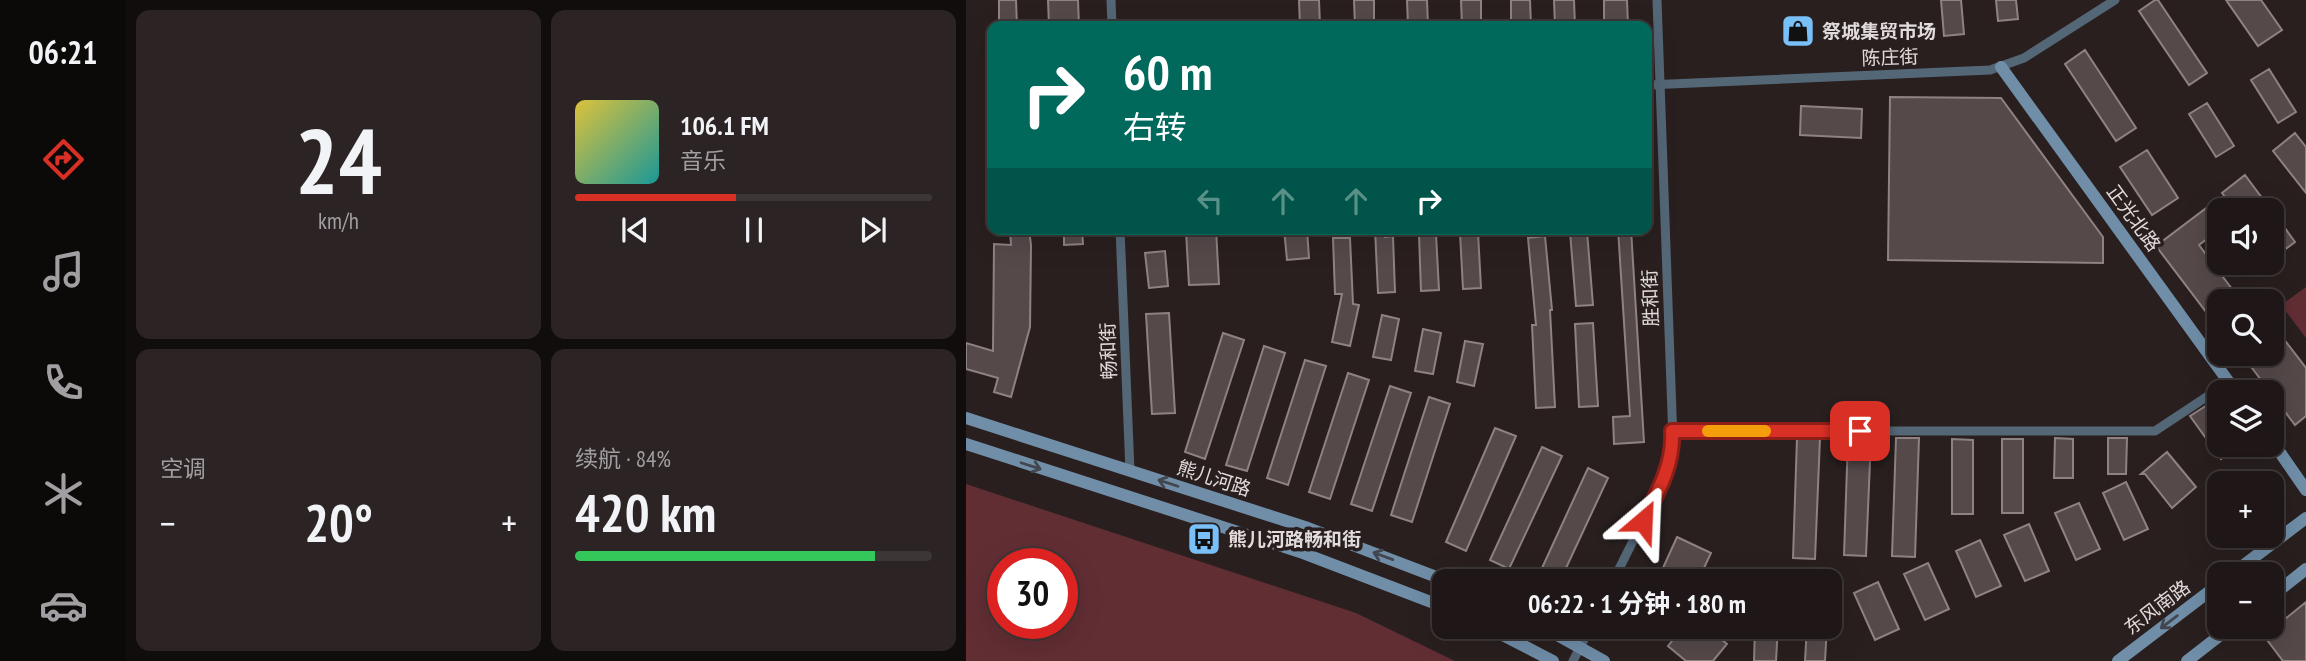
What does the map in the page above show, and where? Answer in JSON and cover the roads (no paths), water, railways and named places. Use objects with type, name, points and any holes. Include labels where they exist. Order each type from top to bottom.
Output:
[{"type":"street","points":[[1111,0],[1112,21]]},
{"type":"street","name":"胜和街","points":[[1619,569],[1663,481],[1671,450],[1657,0]]},
{"type":"street","name":"陈庄街","points":[[1652,85],[1990,70],[2042,47],[2116,0]]},
{"type":"street","name":"正光北路","points":[[2001,67],[2227,380]]},
{"type":"street","name":"畅和街","points":[[1120,235],[1130,471]]},
{"type":"street","points":[[1672,431],[2155,431],[2207,401]]},
{"type":"street","name":"熊儿河路","points":[[966,418],[1308,528],[1432,575]]},
{"type":"street","points":[[966,444],[1300,552],[1432,602]]},
{"type":"street","points":[[2283,457],[2306,490]]},
{"type":"street","points":[[2248,562],[2306,518]]},
{"type":"street","points":[[2284,586],[2306,569]]},
{"type":"street","name":"东风南路","points":[[2118,661],[2207,593]]},
{"type":"street","points":[[1510,639],[1553,661]]},
{"type":"street","points":[[1565,639],[1604,661]]},
{"type":"street","points":[[1573,661],[1584,639]]},
{"type":"street","points":[[2187,661],[2215,639]]},
{"type":"place","name":"祭城集贸市场","points":[[1798,31]]},
{"type":"place","name":"熊儿河路畅和街","points":[[1204,539]]}]
